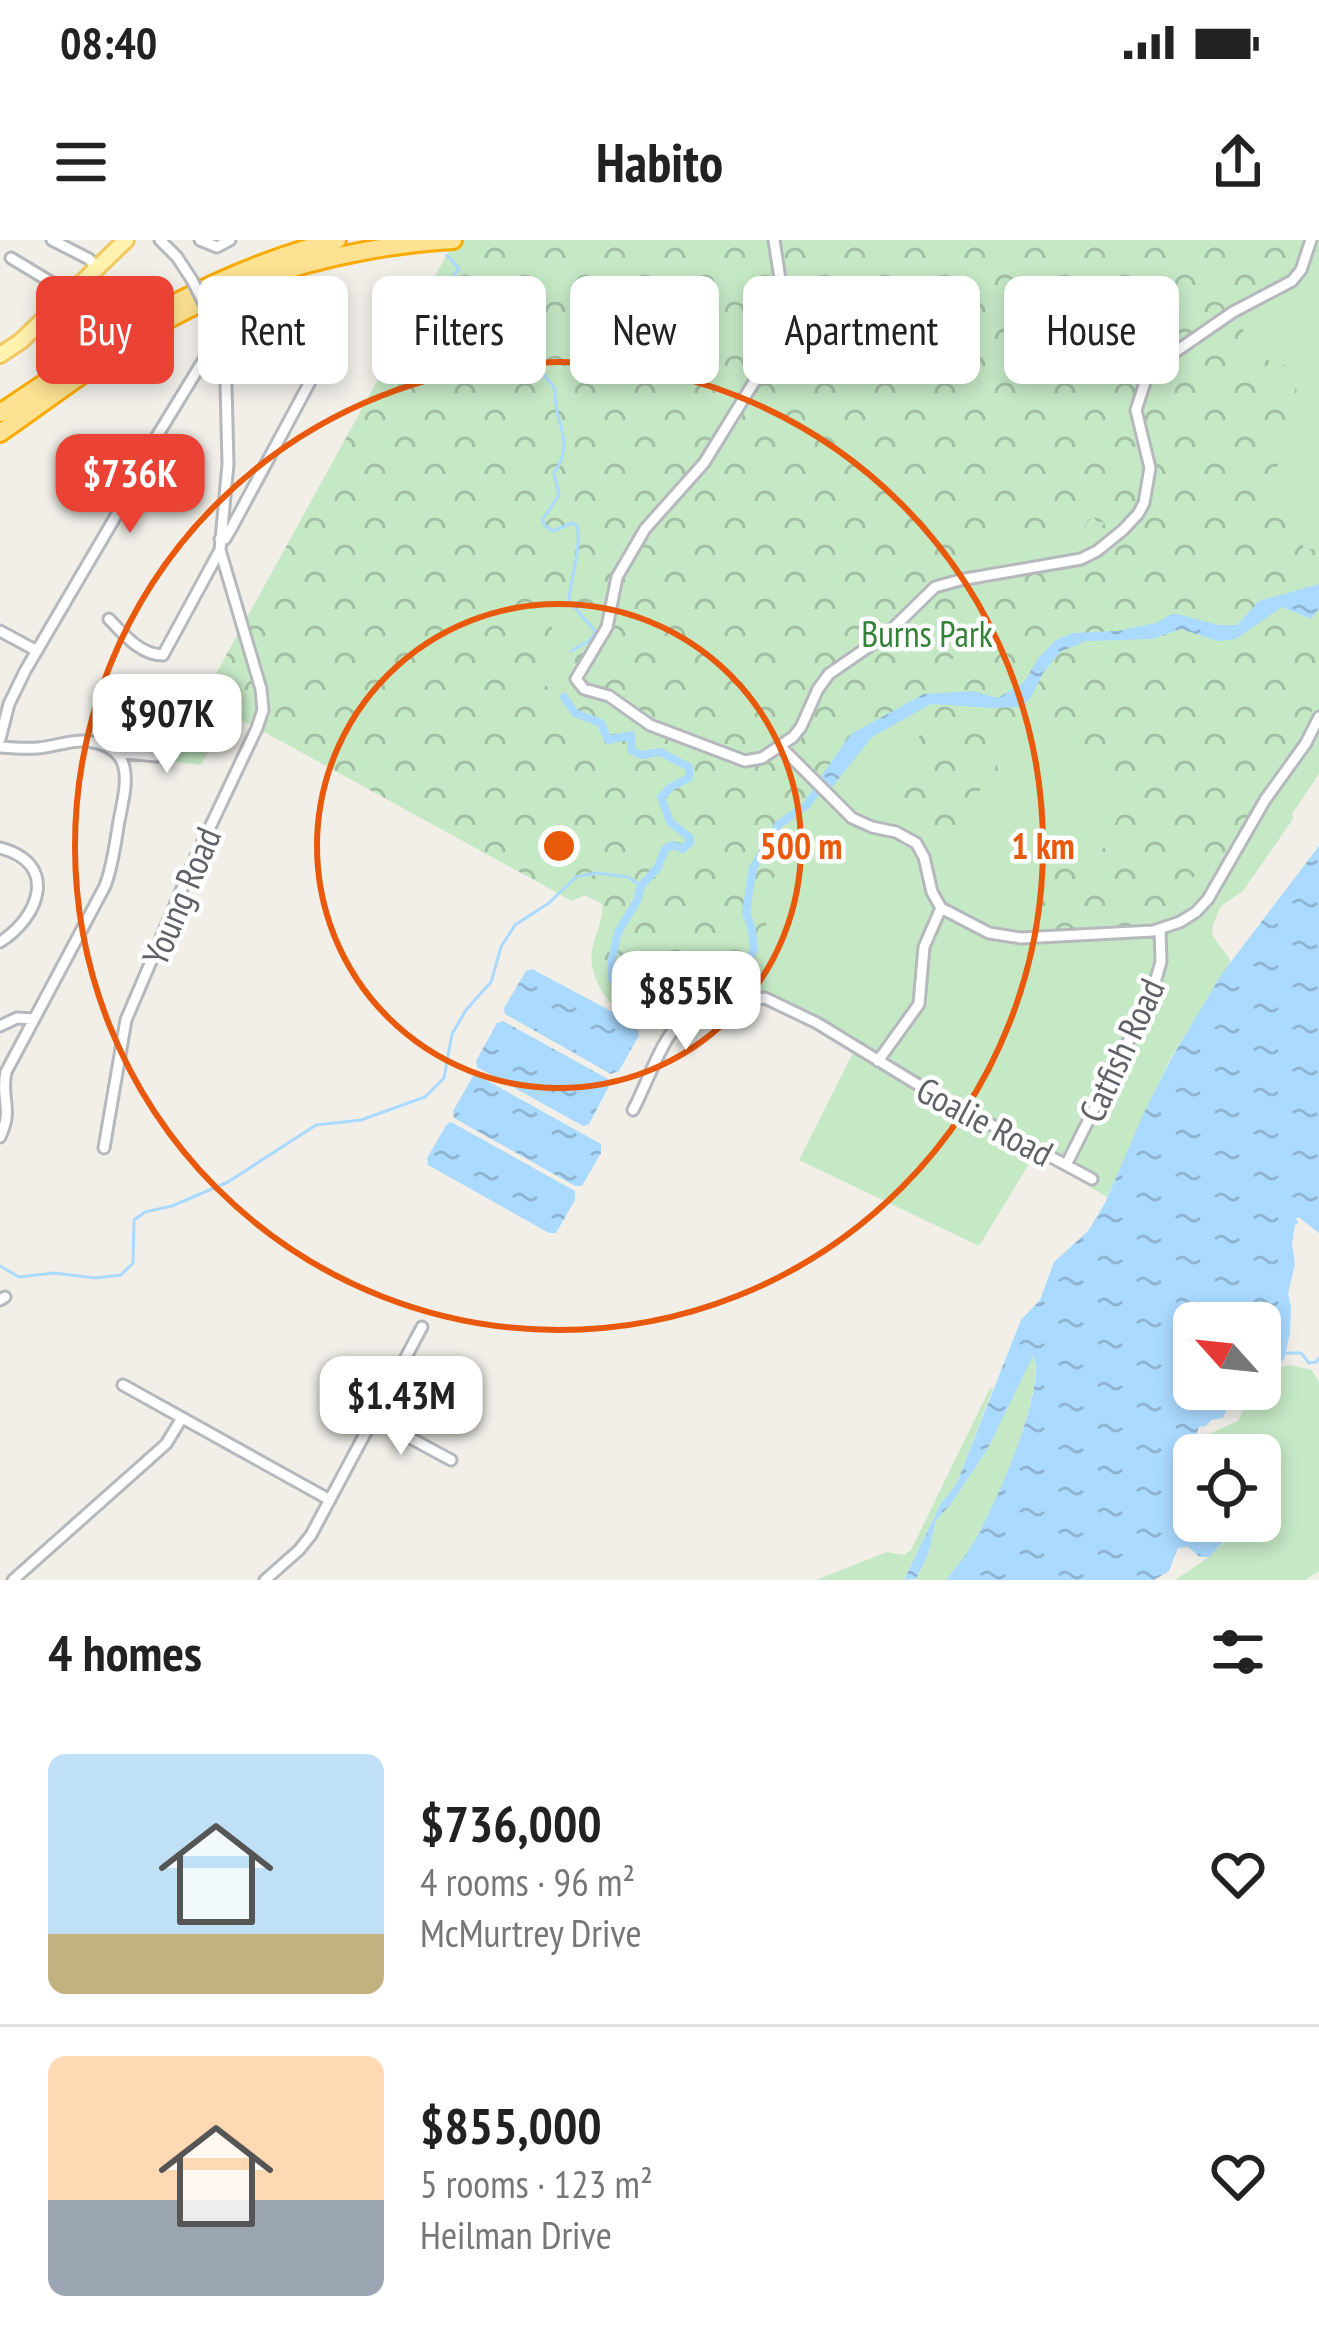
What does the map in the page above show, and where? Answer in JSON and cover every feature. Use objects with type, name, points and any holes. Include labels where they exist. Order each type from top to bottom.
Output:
[{"type":"highway","points":[[1,428],[113,336],[165,306],[246,269],[337,240]]},
{"type":"highway","points":[[1,428],[129,343],[226,293],[352,253],[453,240]]},
{"type":"main road","points":[[88,276],[125,240]]},
{"type":"main road","points":[[0,355],[36,326]]},
{"type":"street","points":[[52,240],[97,268]]},
{"type":"street","name":"Young Road","points":[[160,240],[177,257],[198,292]]},
{"type":"street","points":[[200,240],[218,247],[230,240]]},
{"type":"street","points":[[774,240],[783,310],[776,348],[704,463],[645,529],[617,578],[608,627],[576,679],[584,689],[609,696],[650,725],[740,760],[761,759],[781,747],[801,728],[829,674],[887,634],[935,587],[1079,560],[1123,530],[1142,510],[1149,484],[1148,449],[1136,410],[1149,370],[1242,306],[1292,281],[1311,240]]},
{"type":"street","points":[[11,258],[41,276]]},
{"type":"street","points":[[180,730],[155,756],[115,752],[85,741],[34,749],[0,743],[11,700],[198,369]]},
{"type":"street","name":"Young Road","points":[[104,1148],[128,1015],[263,710],[220,544],[228,464],[226,384]]},
{"type":"street","points":[[109,620],[147,652],[163,655],[310,384]]},
{"type":"street","points":[[0,631],[37,651]]},
{"type":"street","points":[[781,747],[858,822],[916,843],[941,908],[986,932],[1012,938],[1160,930],[1191,916],[1208,898],[1319,717]]},
{"type":"street","points":[[0,1137],[8,1114],[6,1072],[112,869],[127,778],[115,752]]},
{"type":"street","points":[[0,848],[28,860],[37,886],[28,917],[0,942]]},
{"type":"street","points":[[878,1061],[921,1000],[924,947],[941,908]]},
{"type":"street","name":"Catfish Road","points":[[1066,1165],[1143,1015],[1160,966],[1160,930]]},
{"type":"street","name":"Goalie Road","points":[[633,1110],[675,1029],[767,998],[1092,1179]]},
{"type":"street","points":[[0,1026],[17,1018],[34,1019]]},
{"type":"street","points":[[266,1580],[299,1550],[330,1500],[422,1327]]},
{"type":"street","points":[[123,1384],[330,1500]]},
{"type":"street","points":[[13,1580],[166,1444],[182,1418]]},
{"type":"street","points":[[374,1418],[451,1460]]},
{"type":"green space","name":"Burns Park","points":[[458,240],[1319,240],[1319,774],[1243,891],[1221,906],[1212,935],[1230,963],[1170,1059],[1107,1197],[1035,1154],[979,1246],[799,1160],[854,1051],[723,978],[727,968],[231,711],[201,765],[136,757],[128,747],[166,676],[209,698],[380,384],[546,384],[546,276],[438,276]]},
{"type":"green space","name":"Burns Park","points":[[585,240],[1319,240],[1319,262],[1292,288],[1247,315],[1241,339],[1244,349],[1293,369],[1311,438],[1283,421],[1288,447],[1256,489],[1283,517],[1305,523],[1303,548],[1319,550],[1319,697],[1296,743],[1214,868],[1192,878],[1193,891],[1173,912],[1156,923],[1056,931],[1047,928],[1036,911],[1066,845],[1099,857],[1135,781],[1019,723],[996,763],[999,771],[1020,784],[1016,787],[994,777],[978,792],[967,816],[982,826],[954,827],[940,838],[923,828],[910,830],[897,820],[889,804],[921,732],[902,727],[864,752],[837,789],[822,800],[766,888],[767,948],[753,982],[672,1021],[671,1009],[652,1012],[643,1007],[638,1014],[619,1010],[602,992],[591,959],[602,904],[585,895],[572,901],[201,701],[376,384],[546,384],[546,276],[435,276],[451,247]],"holes":[[[1059,505],[1086,530],[1085,524],[1093,517],[1104,524],[1102,534],[1111,536],[1081,559],[1003,573],[992,547],[977,541],[995,535],[1006,541],[1011,527],[1017,531],[1014,543],[1036,545],[1048,529],[1064,533],[1060,526],[1069,521],[1051,522],[1044,511]],[[568,615],[572,636],[560,638],[555,650],[570,644],[574,666],[564,688],[570,694],[560,699],[541,681],[554,638],[550,620]],[[983,644],[991,662],[954,688],[945,684],[948,661]]]},
{"type":"green space","points":[[1033,1355],[1035,1373],[1026,1422],[983,1525],[946,1580],[916,1580],[936,1520],[987,1450]]},
{"type":"green space","points":[[1281,1367],[1312,1370],[1319,1383],[1319,1571],[1305,1580],[1175,1580],[1224,1542],[1281,1542],[1281,1434],[1209,1434],[1238,1421],[1243,1410],[1281,1410]]},
{"type":"green space","points":[[990,1388],[956,1485],[941,1503],[904,1580],[816,1580],[887,1552],[904,1555],[911,1550]]},
{"type":"water","points":[[1319,584],[1319,609],[1311,619],[1282,607],[1236,639],[1218,641],[1181,629],[1152,639],[1086,641],[1060,652],[1021,707],[931,704],[872,737],[828,792],[818,781],[851,734],[924,694],[973,691],[998,698],[1024,682],[1056,640],[1073,633],[1118,631],[1156,623],[1173,613],[1237,625],[1259,601]]},
{"type":"water","points":[[1319,846],[1319,1233],[1296,1218],[1295,1264],[1288,1294],[1290,1333],[1284,1360],[1281,1302],[1173,1302],[1173,1410],[1227,1410],[1223,1418],[1199,1427],[1197,1434],[1173,1434],[1173,1542],[1223,1542],[1209,1557],[1200,1557],[1188,1547],[1178,1548],[1169,1571],[1154,1580],[946,1580],[974,1542],[1016,1449],[1033,1394],[1033,1356],[987,1450],[936,1520],[928,1555],[916,1579],[904,1580],[941,1503],[956,1485],[1021,1320],[1040,1300],[1054,1262],[1088,1231],[1105,1203],[1171,1059],[1221,975]]},
{"type":"water","points":[[532,969],[637,1025],[639,1035],[619,1071],[611,1074],[505,1014],[526,971]]},
{"type":"water","points":[[503,1021],[608,1079],[609,1086],[589,1124],[583,1126],[477,1067],[497,1023]]},
{"type":"water","points":[[477,1075],[601,1144],[601,1153],[582,1186],[454,1118],[453,1111]]},
{"type":"water","points":[[451,1122],[575,1191],[575,1200],[556,1233],[428,1165],[427,1158]]},
{"type":"waterway","points":[[447,255],[459,269],[454,275],[475,305],[522,335],[530,357],[555,389],[564,451],[554,473],[559,495],[544,525],[553,531],[572,523],[577,526],[569,601],[596,632],[571,651]]},
{"type":"waterway","points":[[564,697],[575,713],[601,723],[608,740],[631,735],[631,750],[641,755],[660,752],[689,767],[689,778],[661,797],[670,822],[690,842],[683,849],[672,845],[665,849],[618,932],[612,978],[624,992],[715,985],[746,966],[754,949],[746,912],[753,868],[779,824],[807,805],[820,786]]},
{"type":"waterway","points":[[0,1266],[19,1277],[121,1275],[133,1263],[134,1220],[145,1212],[228,1182],[316,1125],[361,1120],[425,1097],[444,1078],[452,1034],[491,982],[501,947],[515,925],[549,903],[576,877],[597,873],[628,877],[641,886]]},
{"type":"waterway","points":[[1285,1353],[1301,1353],[1309,1363],[1319,1358]]}]
